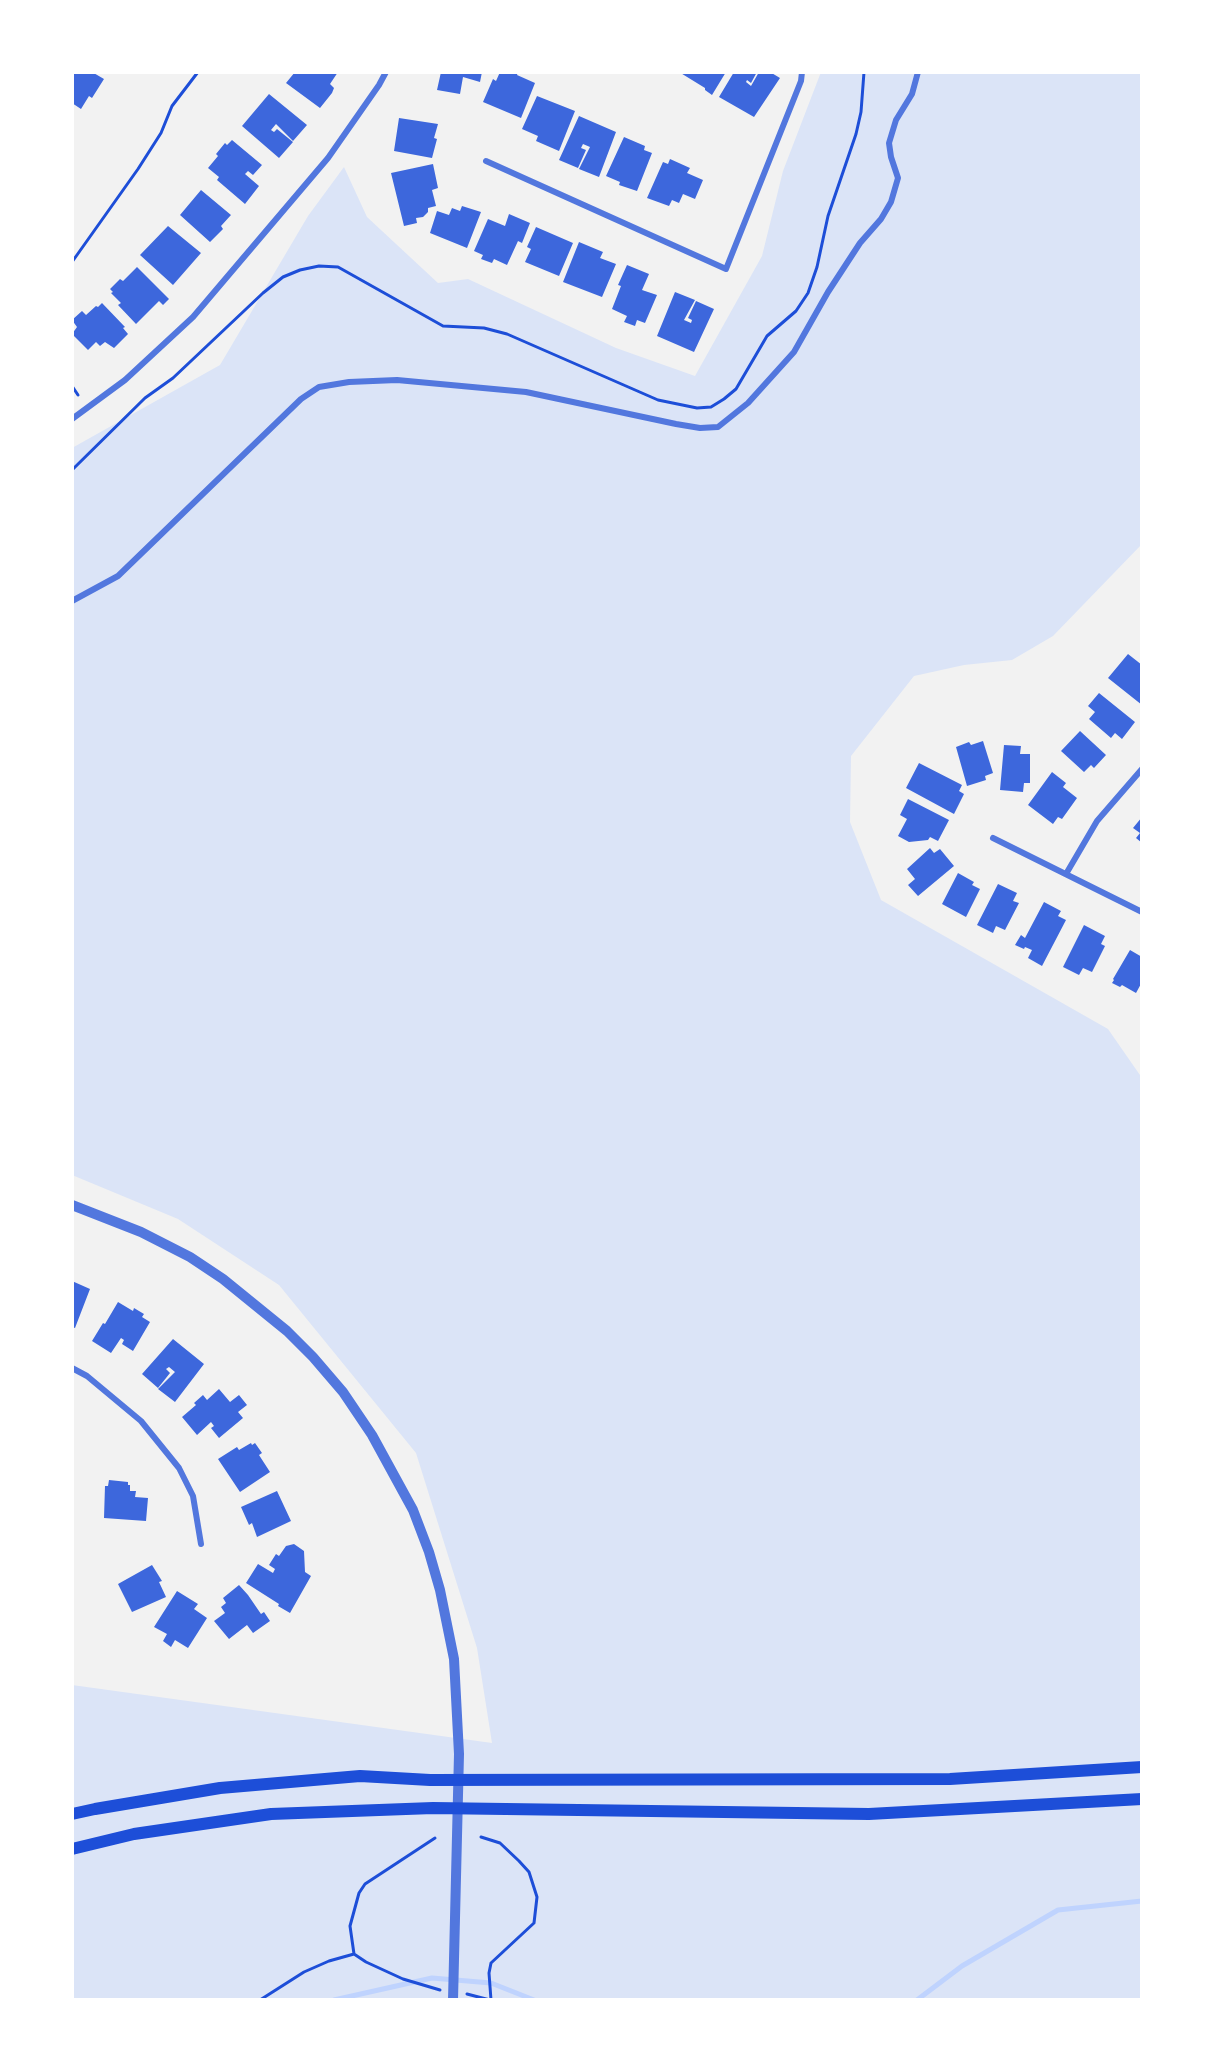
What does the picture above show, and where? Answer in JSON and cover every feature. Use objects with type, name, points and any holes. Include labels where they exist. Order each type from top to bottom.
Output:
[{"type":"main road","points":[[72,1814],[220,1788],[360,1776],[457,1779],[951,1779],[1142,1767]]},
{"type":"main road","points":[[72,1849],[134,1834],[272,1814],[433,1808],[870,1814],[1142,1799]]},
{"type":"street","points":[[72,419],[125,380],[193,317],[328,158],[386,72]]},
{"type":"street","points":[[486,161],[726,269],[801,81],[802,72]]},
{"type":"street","points":[[72,601],[118,576],[300,399],[319,387],[349,382],[397,380],[526,392],[676,424],[700,428],[718,427],[748,403],[794,352],[828,292],[860,243],[881,219],[891,202],[898,178],[889,143],[896,120],[912,94],[918,72]]},
{"type":"street","points":[[1066,874],[1096,821],[1142,769]]},
{"type":"street","points":[[993,838],[1142,912]]},
{"type":"street","points":[[72,1205],[141,1232],[190,1257],[223,1279],[273,1318],[314,1357],[343,1392],[372,1435],[413,1510],[440,1590],[454,1659],[458,1742],[453,2000]]},
{"type":"street","points":[[72,1368],[87,1376],[141,1421],[179,1468],[194,1496],[201,1544]]},
{"type":"path","points":[[72,262],[138,169],[161,133],[172,106],[198,72]]},
{"type":"path","points":[[72,470],[146,398],[173,378],[263,293],[283,277],[319,266],[338,267],[442,326],[484,328],[507,334],[658,400],[698,408],[711,406],[736,389],[767,336],[796,311],[808,293],[817,267],[828,216],[856,134],[861,112],[864,72]]},
{"type":"path","points":[[72,386],[78,395]]},
{"type":"path","points":[[481,1836],[500,1843],[519,1861],[529,1872],[537,1897],[534,1923],[492,1963],[489,1973],[491,2000]]},
{"type":"path","points":[[421,1986],[366,1962],[354,1954],[350,1926],[359,1893],[365,1884],[435,1838]]},
{"type":"path","points":[[260,2000],[304,1972],[329,1961],[354,1954]]},
{"type":"shaded area","points":[[821,72],[1142,72],[1142,544],[1053,636],[1012,660],[964,665],[914,676],[851,756],[850,822],[881,900],[1108,1029],[1142,1078],[1142,2000],[72,2000],[72,1685],[492,1743],[477,1648],[416,1453],[279,1285],[178,1219],[72,1175],[72,448],[220,365],[308,216],[344,167],[367,217],[438,283],[468,279],[616,348],[695,376],[762,256],[783,171]]},
{"type":"building","points":[[72,72],[92,72],[104,79],[92,98],[89,96],[81,109],[72,103]]},
{"type":"building","points":[[295,72],[338,72],[330,84],[334,88],[332,93],[320,108],[286,83]]},
{"type":"building","points":[[441,72],[482,72],[480,82],[463,77],[460,94],[437,90]]},
{"type":"building","points":[[500,72],[518,72],[517,75],[535,83],[521,118],[483,102],[493,79],[496,81]]},
{"type":"building","points":[[679,72],[726,72],[712,95]]},
{"type":"building","points":[[734,72],[757,72],[751,83],[747,80],[746,82],[751,86],[759,72],[770,72],[780,78],[754,117],[719,97]]},
{"type":"building","points":[[269,94],[307,125],[293,141],[276,124],[271,130],[274,132],[277,129],[293,142],[279,158],[242,126]]},
{"type":"building","points":[[537,96],[575,111],[559,151],[536,141],[538,136],[522,129]]},
{"type":"building","points":[[579,116],[616,132],[599,177],[579,169],[590,147],[583,144],[581,148],[586,150],[578,168],[559,160]]},
{"type":"building","points":[[399,118],[438,124],[432,158],[394,151]]},
{"type":"building","points":[[624,137],[645,146],[644,150],[652,153],[637,191],[619,185],[620,182],[606,176]]},
{"type":"building","points":[[232,140],[262,165],[253,175],[248,171],[245,174],[259,186],[245,204],[217,180],[219,177],[208,168],[225,143],[227,145]]},
{"type":"building","points":[[670,159],[690,168],[687,173],[703,180],[695,199],[683,194],[679,203],[672,200],[669,206],[647,198],[663,162],[668,164]]},
{"type":"building","points":[[433,164],[438,188],[432,190],[436,206],[428,208],[428,212],[423,217],[416,218],[417,223],[404,226],[391,173]]},
{"type":"building","points":[[201,190],[231,215],[221,226],[223,229],[210,242],[180,215]]},
{"type":"building","points":[[462,206],[481,212],[467,248],[430,233],[437,211],[449,215],[452,208],[460,211]]},
{"type":"building","points":[[509,214],[530,223],[522,243],[518,241],[507,265],[494,259],[492,263],[481,259],[483,255],[474,251],[488,219],[505,226]]},
{"type":"building","points":[[168,226],[201,253],[173,285],[140,255]]},
{"type":"building","points":[[536,227],[573,243],[559,276],[525,262],[531,249],[527,247]]},
{"type":"building","points":[[579,242],[603,252],[600,258],[616,264],[602,297],[563,282]]},
{"type":"building","points":[[627,265],[649,274],[642,290],[657,295],[645,323],[637,320],[635,326],[624,322],[627,316],[612,309],[621,286],[618,285]]},
{"type":"building","points":[[137,267],[169,299],[163,305],[159,301],[136,324],[118,305],[121,303],[110,289],[120,279],[123,281]]},
{"type":"building","points":[[675,292],[695,300],[684,320],[691,323],[692,320],[688,318],[696,301],[714,309],[694,352],[657,336]]},
{"type":"building","points":[[102,303],[125,327],[123,328],[128,334],[114,348],[105,342],[100,346],[96,342],[88,350],[72,334],[77,327],[72,320],[82,311],[86,315]]},
{"type":"building","points":[[1128,654],[1142,665],[1142,705],[1108,678]]},
{"type":"building","points":[[1099,693],[1135,722],[1122,739],[1115,733],[1111,738],[1089,719],[1095,712],[1088,706]]},
{"type":"building","points":[[1080,731],[1106,755],[1094,768],[1091,765],[1084,772],[1061,751]]},
{"type":"building","points":[[983,741],[993,773],[985,776],[986,780],[967,786],[956,747],[969,742],[971,745]]},
{"type":"building","points":[[1004,745],[1021,746],[1020,754],[1030,754],[1030,783],[1024,783],[1023,792],[1000,790]]},
{"type":"building","points":[[919,763],[962,785],[959,791],[964,794],[954,814],[906,788]]},
{"type":"building","points":[[1052,772],[1066,783],[1063,787],[1077,798],[1062,819],[1058,817],[1053,824],[1028,805]]},
{"type":"building","points":[[908,799],[949,820],[938,841],[930,837],[928,840],[909,842],[898,836],[907,819],[900,815]]},
{"type":"building","points":[[1142,817],[1142,843],[1136,838],[1140,833],[1133,828]]},
{"type":"building","points":[[930,848],[934,853],[940,849],[954,866],[918,896],[908,885],[915,879],[907,869]]},
{"type":"building","points":[[958,873],[974,882],[972,885],[980,889],[966,917],[942,904]]},
{"type":"building","points":[[998,884],[1017,893],[1013,901],[1019,903],[1005,930],[996,926],[993,933],[977,925]]},
{"type":"building","points":[[1044,902],[1061,911],[1058,916],[1066,920],[1042,966],[1028,958],[1032,950],[1015,945],[1021,935],[1025,938]]},
{"type":"building","points":[[1084,925],[1105,936],[1101,944],[1105,946],[1092,972],[1083,968],[1079,975],[1063,967]]},
{"type":"building","points":[[1130,950],[1142,957],[1142,982],[1136,993],[1122,985],[1120,987],[1112,983]]},
{"type":"building","points":[[72,1281],[90,1289],[75,1328],[72,1327]]},
{"type":"building","points":[[118,1302],[133,1311],[134,1308],[144,1314],[142,1317],[150,1322],[133,1351],[122,1344],[124,1340],[121,1338],[111,1353],[92,1341]]},
{"type":"building","points":[[173,1339],[204,1364],[175,1402],[158,1389],[175,1372],[169,1367],[166,1369],[170,1373],[158,1388],[142,1374]]},
{"type":"building","points":[[219,1389],[230,1402],[239,1395],[247,1405],[238,1412],[243,1418],[219,1438],[211,1428],[214,1426],[211,1422],[197,1435],[182,1417],[196,1405],[194,1403],[203,1395],[207,1400]]},
{"type":"building","points":[[251,1443],[252,1445],[255,1443],[262,1453],[259,1455],[270,1472],[240,1492],[218,1459],[237,1447],[239,1450]]},
{"type":"building","points":[[109,1480],[128,1482],[130,1491],[136,1491],[135,1497],[148,1498],[146,1521],[104,1518],[105,1486],[108,1486]]},
{"type":"building","points":[[277,1491],[291,1521],[257,1537],[252,1523],[249,1525],[241,1507]]},
{"type":"building","points":[[294,1544],[304,1551],[305,1572],[311,1576],[290,1613],[246,1583],[258,1564],[273,1573],[275,1569],[269,1565],[276,1554],[279,1556],[286,1546]]},
{"type":"building","points":[[152,1565],[162,1581],[159,1582],[166,1597],[132,1612],[118,1584]]},
{"type":"building","points":[[239,1585],[261,1614],[264,1612],[270,1621],[253,1633],[247,1625],[229,1639],[214,1621],[225,1613],[221,1607],[226,1603],[223,1598]]},
{"type":"building","points":[[177,1591],[198,1604],[194,1609],[207,1618],[188,1648],[175,1640],[171,1647],[163,1641],[167,1634],[154,1627]]},
{"type":"waterway","points":[[917,2000],[962,1966],[1058,1910],[1142,1901]]},
{"type":"waterway","points":[[334,2000],[432,1978],[491,1983],[534,2000]]}]
